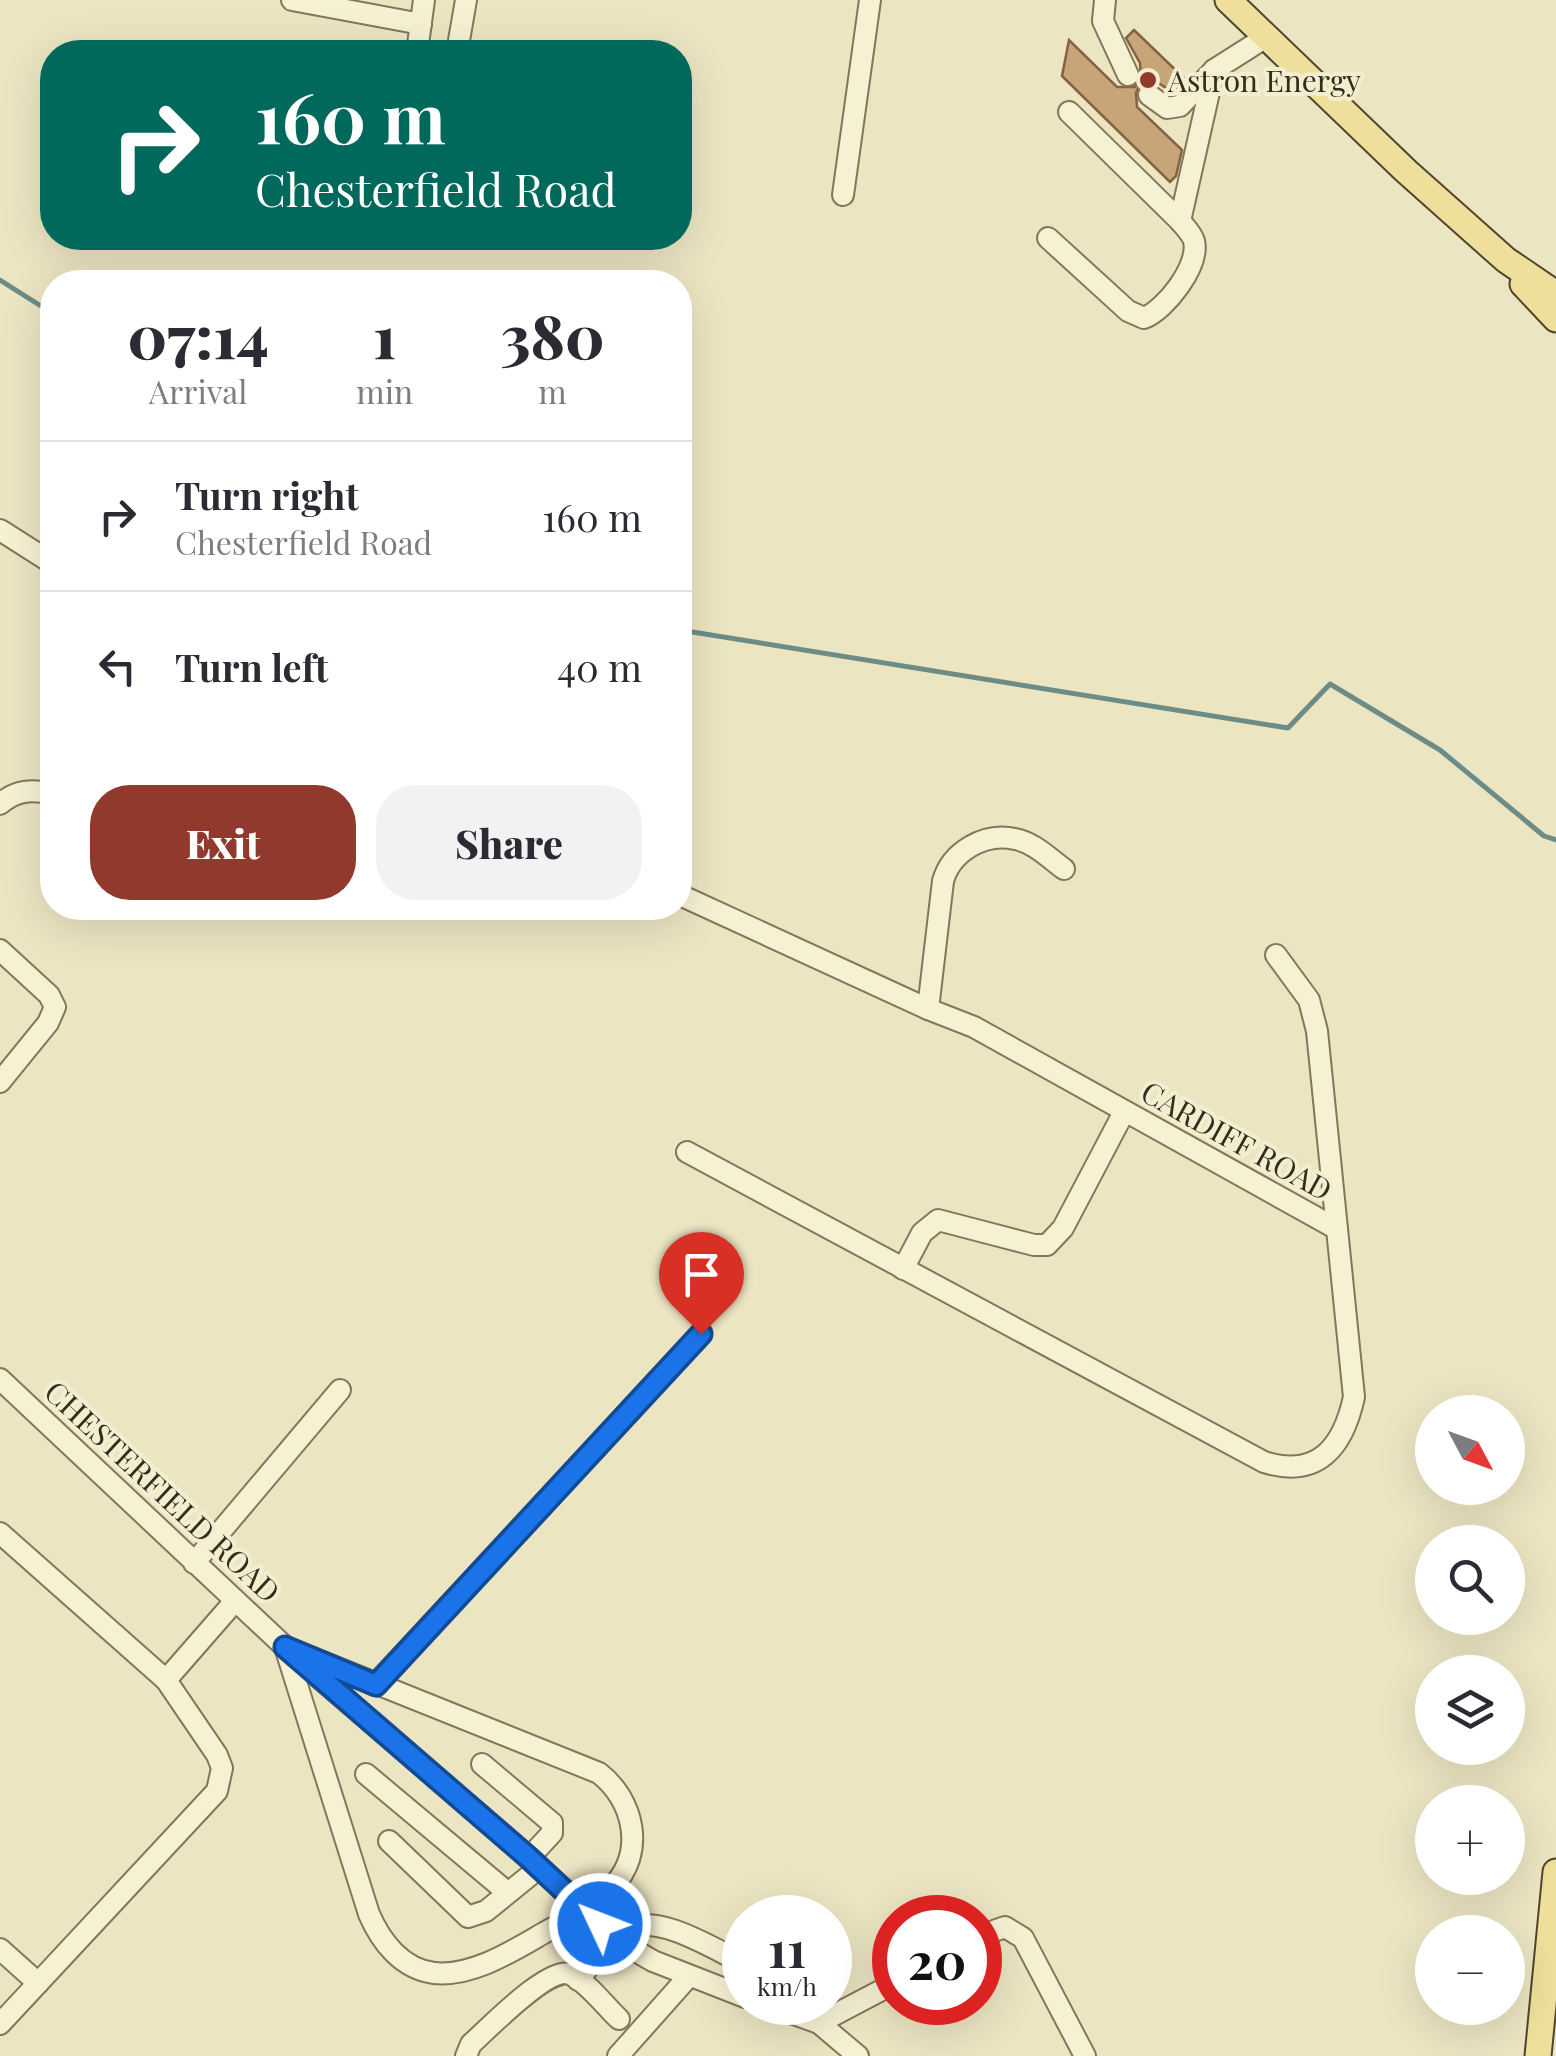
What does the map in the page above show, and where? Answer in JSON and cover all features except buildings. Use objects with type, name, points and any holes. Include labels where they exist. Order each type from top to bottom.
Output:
[{"type":"main road","points":[[1228,0],[1506,260],[1556,294]]},
{"type":"main road","points":[[1506,260],[1534,298],[1556,319]]},
{"type":"main road","points":[[1538,2056],[1556,1872]]},
{"type":"street","points":[[292,0],[421,24]]},
{"type":"street","points":[[419,40],[424,0]]},
{"type":"street","points":[[459,40],[466,0]]},
{"type":"street","points":[[843,195],[870,0]]},
{"type":"street","points":[[1106,0],[1103,21],[1128,75]]},
{"type":"street","points":[[1149,96],[1167,108],[1180,106],[1214,70],[1266,37]]},
{"type":"street","points":[[1180,221],[1214,70]]},
{"type":"street","points":[[1048,238],[1128,311],[1144,318],[1154,313],[1189,272],[1194,243],[1180,221],[1070,112]]},
{"type":"street","points":[[0,530],[40,555]]},
{"type":"street","points":[[0,804],[17,792],[40,791]]},
{"type":"street","points":[[928,1010],[942,881],[950,862],[977,843],[1012,838],[1035,848],[1064,869]]},
{"type":"street","name":"CARDIFF ROAD","points":[[686,1152],[1264,1462],[1291,1469],[1312,1464],[1328,1452],[1346,1426],[1354,1397],[1337,1229],[1002,1042],[692,901]]},
{"type":"street","points":[[0,950],[49,995],[55,1008],[48,1023],[0,1082]]},
{"type":"street","points":[[1276,955],[1303,989],[1314,1014],[1337,1229]]},
{"type":"street","points":[[903,1270],[922,1233],[938,1220],[1047,1245],[1064,1228],[1124,1112]]},
{"type":"street","points":[[376,1685],[701,1334]]},
{"type":"street","name":"CHESTERFIELD ROAD","points":[[0,1379],[285,1647],[585,1909]]},
{"type":"street","points":[[194,1563],[340,1390]]},
{"type":"street","points":[[0,1533],[166,1680],[218,1755],[222,1768],[217,1791],[0,2024]]},
{"type":"street","points":[[166,1680],[236,1601]]},
{"type":"street","name":"CHESTERFIELD ROAD","points":[[285,1647],[599,1773],[619,1791],[630,1814],[628,1858],[616,1884],[585,1909],[525,1944],[456,1973],[421,1970],[407,1964],[382,1940],[369,1914],[285,1647]]},
{"type":"street","points":[[390,1840],[463,1914],[480,1914],[507,1892],[534,1863],[552,1833],[552,1824],[482,1764]]},
{"type":"street","points":[[366,1774],[507,1892]]},
{"type":"street","points":[[585,1909],[615,1939],[653,1961],[722,1988]]},
{"type":"street","points":[[578,1980],[615,1939],[631,1928],[656,1925],[722,1954]]},
{"type":"street","points":[[1002,1928],[1022,1938],[1086,2056]]},
{"type":"street","points":[[0,1949],[38,1983]]},
{"type":"street","points":[[466,2056],[470,2044],[538,1985],[560,1973],[568,1972],[619,2019]]},
{"type":"street","points":[[618,2056],[689,1976]]},
{"type":"street","points":[[821,2025],[858,2056]]},
{"type":"waterway","points":[[0,280],[40,305]]},
{"type":"waterway","points":[[692,632],[1288,728],[1330,684],[1440,750],[1544,836],[1556,840]]},
{"type":"place","name":"Astron Energy","points":[[1148,80]]},
{"type":"route","points":[[600,1924],[285,1647],[376,1685],[701,1334]]}]
